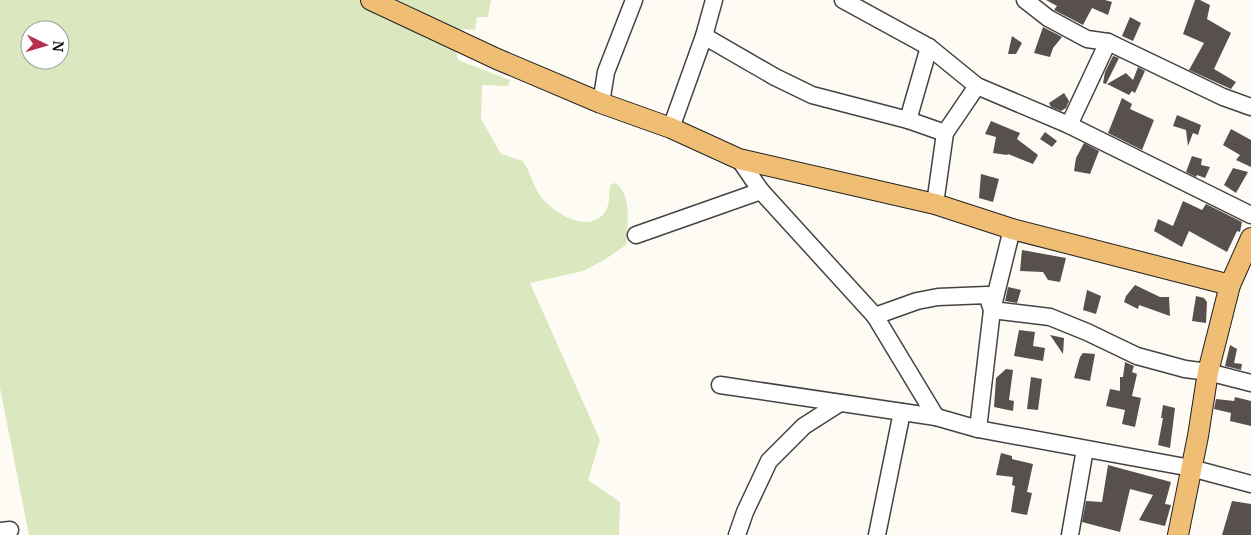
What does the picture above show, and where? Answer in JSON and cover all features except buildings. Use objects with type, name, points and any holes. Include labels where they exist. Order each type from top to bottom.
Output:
[{"type":"main road","points":[[371,0],[497,59],[601,103],[670,128],[739,159],[935,204],[1012,229],[1230,285]]},
{"type":"main road","points":[[1178,535],[1198,436],[1208,372],[1230,285],[1244,268],[1251,238]]},
{"type":"street","points":[[601,103],[606,72],[634,0]]},
{"type":"street","points":[[670,128],[704,36],[714,0]]},
{"type":"street","points":[[843,0],[929,47],[977,86],[1069,125],[1251,215]]},
{"type":"street","points":[[1025,0],[1048,18],[1087,39],[1108,42],[1223,97],[1251,107]]},
{"type":"street","points":[[704,36],[775,77],[812,95],[908,120],[945,132]]},
{"type":"street","points":[[1069,125],[1108,42]]},
{"type":"street","points":[[908,120],[929,47]]},
{"type":"street","points":[[935,204],[945,132],[977,86]]},
{"type":"street","points":[[739,159],[761,191],[875,316],[936,418]]},
{"type":"street","points":[[636,235],[761,191]]},
{"type":"street","points":[[978,429],[992,310],[1012,229]]},
{"type":"street","points":[[875,316],[917,301],[938,297],[987,295],[992,310]]},
{"type":"street","points":[[992,310],[1050,317],[1137,356],[1185,369],[1208,372],[1251,383]]},
{"type":"street","points":[[720,385],[936,418],[978,429],[1191,468],[1251,484]]},
{"type":"street","points":[[737,535],[744,512],[769,461],[804,426],[840,403]]},
{"type":"street","points":[[877,535],[902,412]]},
{"type":"street","points":[[1070,535],[1085,449]]},
{"type":"green space","points":[[0,0],[491,0],[488,17],[477,17],[475,30],[464,29],[452,34],[458,60],[510,80],[508,86],[482,85],[481,119],[501,154],[523,161],[543,199],[550,207],[569,218],[589,222],[598,219],[608,206],[610,185],[615,183],[621,188],[627,203],[626,245],[583,271],[530,283],[600,440],[588,480],[620,502],[619,535],[29,535],[0,388]]}]
